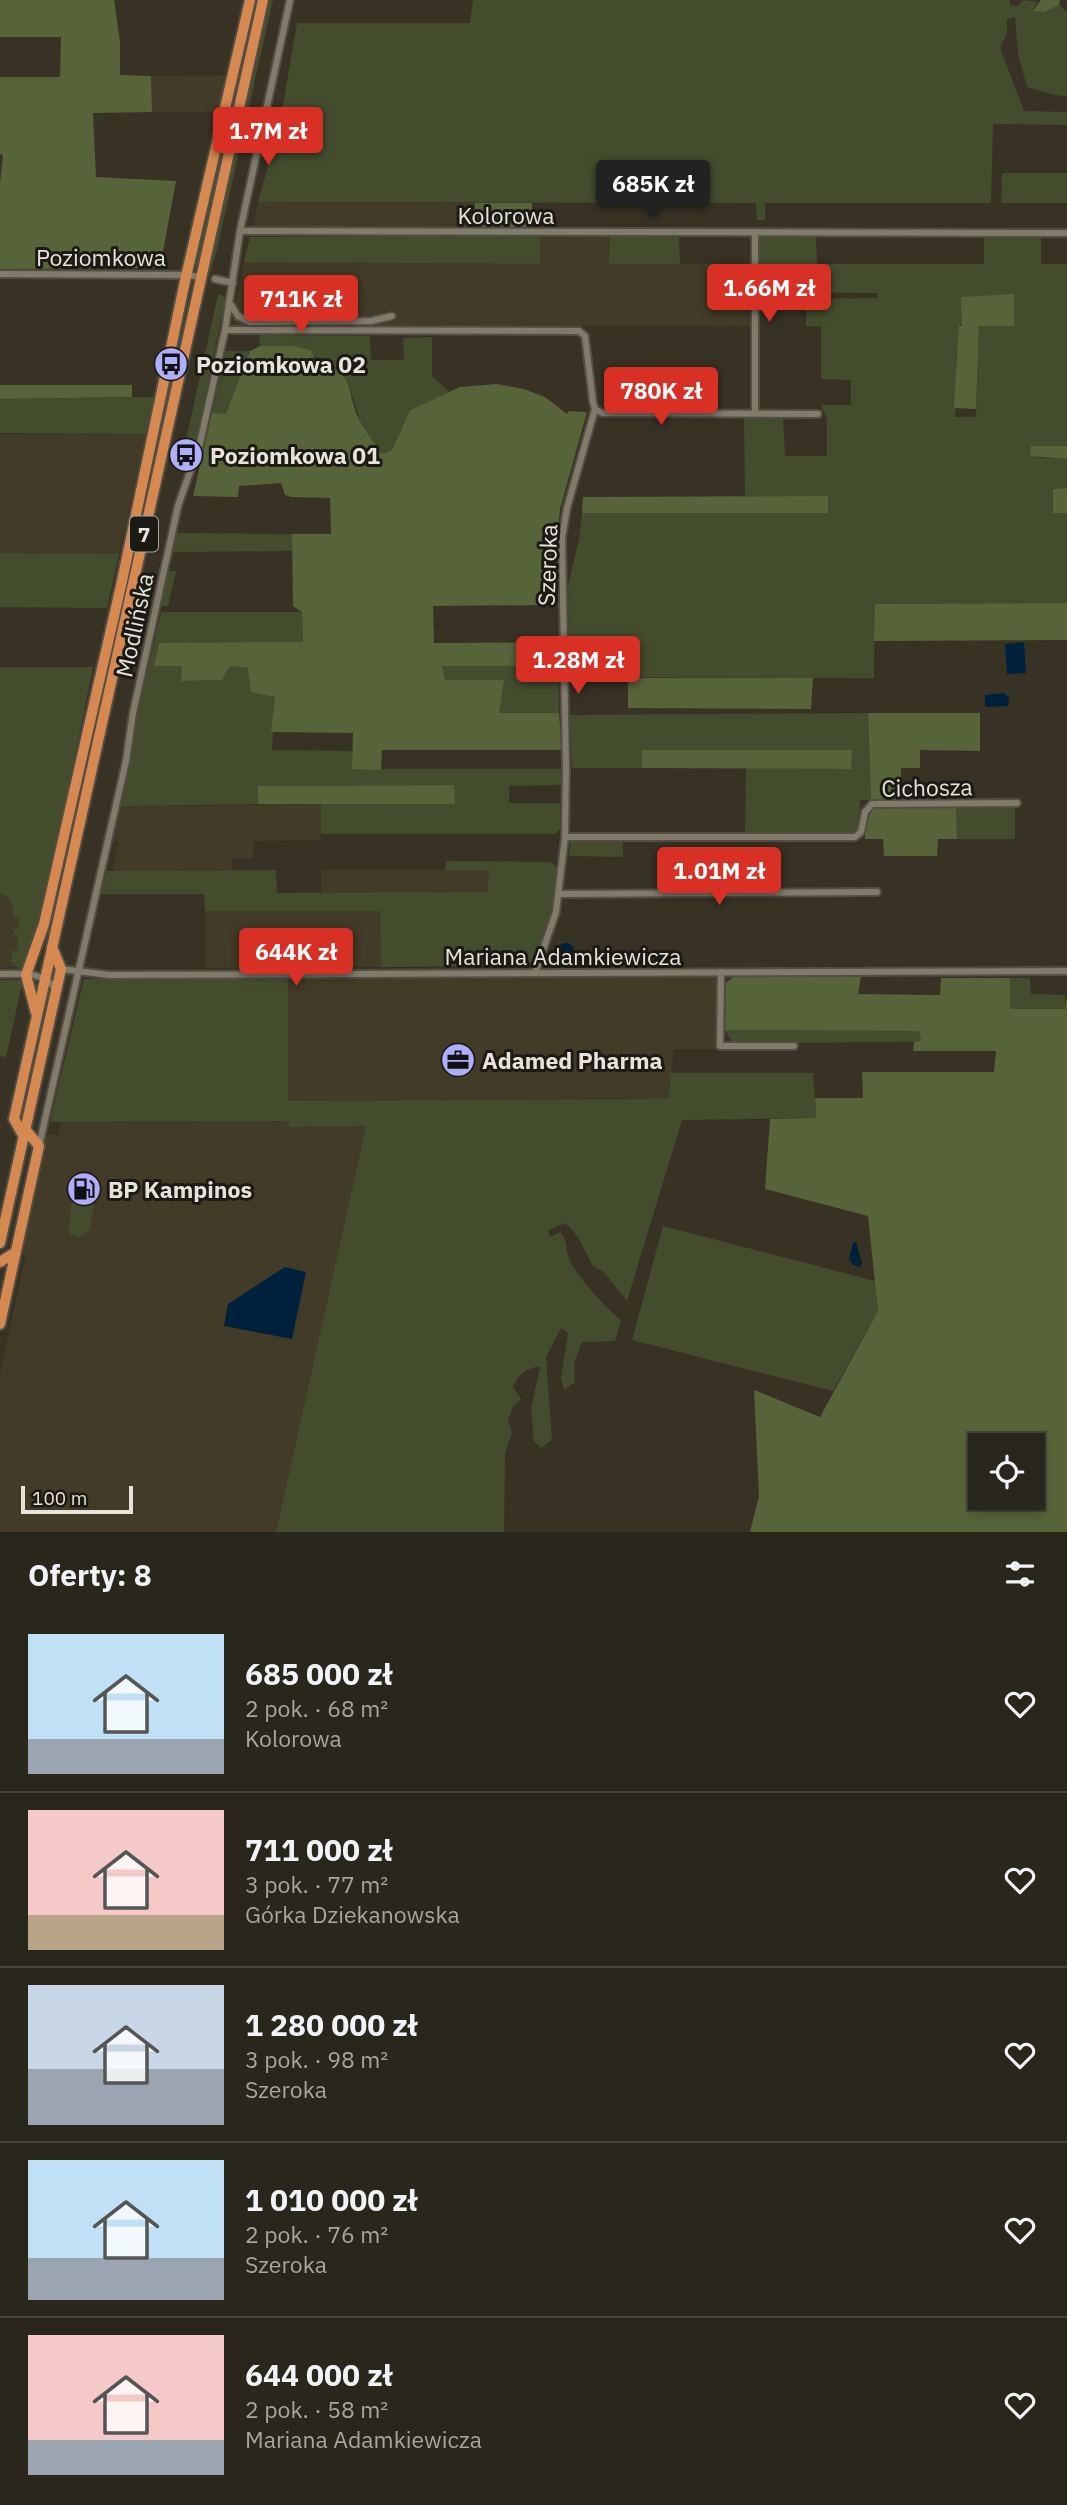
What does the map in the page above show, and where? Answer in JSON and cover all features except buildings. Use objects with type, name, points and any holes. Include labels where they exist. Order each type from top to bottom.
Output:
[{"type":"highway","points":[[36,1016],[26,975],[44,924],[122,581],[186,275],[250,0]]},
{"type":"highway","name":"7","points":[[25,1129],[14,1119],[263,0]]},
{"type":"highway","points":[[0,1243],[61,969],[52,947]]},
{"type":"highway","points":[[0,1324],[41,1141],[25,1129]]},
{"type":"highway","points":[[0,1262],[16,1252]]},
{"type":"street","name":"Modlińska","points":[[41,1141],[126,761],[132,713],[175,518],[200,443],[225,330],[240,231],[290,0]]},
{"type":"street","name":"Kolorowa","points":[[240,231],[1067,233]]},
{"type":"street","points":[[755,234],[755,413]]},
{"type":"street","name":"Poziomkowa","points":[[0,274],[201,277]]},
{"type":"street","points":[[215,279],[233,283]]},
{"type":"street","points":[[230,304],[237,316],[250,322],[371,321],[392,317]]},
{"type":"street","points":[[225,330],[579,331],[585,336],[595,409],[602,413],[818,414]]},
{"type":"street","name":"Szeroka","points":[[535,973],[552,929],[565,837],[562,538],[567,508],[595,409]]},
{"type":"street","name":"Cichosza","points":[[565,837],[855,837],[861,832],[865,813],[872,804],[1017,803]]},
{"type":"street","points":[[559,894],[877,892]]},
{"type":"street","name":"Mariana Adamkiewicza","points":[[61,969],[109,975],[1067,971]]},
{"type":"street","points":[[721,972],[720,1046],[794,1046]]},
{"type":"street","points":[[0,974],[45,978],[56,990]]},
{"type":"shaded area","points":[[226,75],[219,112],[152,112],[151,76]]},
{"type":"shaded area","points":[[258,202],[475,203],[475,229],[253,227]]},
{"type":"shaded area","points":[[540,237],[610,237],[610,264],[749,264],[749,326],[232,327],[244,262],[539,264]]},
{"type":"shaded area","points":[[0,434],[146,434],[119,554],[0,553]]},
{"type":"shaded area","points":[[321,804],[321,840],[254,841],[253,858],[232,858],[232,870],[113,871],[118,841],[113,841],[121,806]]},
{"type":"shaded area","points":[[321,870],[489,870],[487,893],[321,893]]},
{"type":"shaded area","points":[[0,894],[4,894],[11,901],[19,918],[18,929],[14,928],[13,935],[18,936],[17,951],[12,951],[11,961],[16,967],[0,968]]},
{"type":"shaded area","points":[[205,911],[381,911],[381,967],[205,968]]},
{"type":"shaded area","name":"Adamed Pharma","points":[[713,976],[717,983],[716,1049],[673,1049],[670,1099],[288,1101],[288,979]]},
{"type":"shaded area","points":[[288,1121],[289,1127],[366,1126],[276,1532],[0,1532],[0,1374],[26,1254],[19,1255],[46,1145],[43,1142],[45,1134],[59,1135],[60,1122]]},
{"type":"green space","points":[[0,0],[114,0],[120,42],[120,75],[151,76],[152,112],[93,113],[96,177],[176,181],[160,268],[0,269],[0,183],[3,155],[0,154],[0,77],[60,77],[61,37],[0,37]]},
{"type":"green space","points":[[253,0],[257,0],[197,266],[194,267],[193,263]]},
{"type":"green space","points":[[268,0],[273,0],[209,276],[208,265]]},
{"type":"green space","points":[[473,0],[1010,0],[1010,5],[1018,6],[1023,0],[1038,2],[1033,10],[1044,12],[1059,5],[1067,12],[1067,96],[1027,87],[1018,54],[1015,17],[1007,19],[1007,33],[1000,48],[1024,111],[1067,112],[1067,125],[993,124],[991,203],[765,203],[765,220],[757,220],[756,203],[258,202],[280,122],[297,23],[470,23]]},
{"type":"green space","points":[[1041,0],[1060,0],[1059,5],[1044,12],[1033,11]]},
{"type":"green space","points":[[1002,173],[1067,173],[1067,203],[1001,203]]},
{"type":"green space","points":[[475,203],[532,203],[532,229],[475,229]]},
{"type":"green space","points":[[540,235],[540,264],[244,262],[250,237]]},
{"type":"green space","points":[[679,236],[680,264],[609,264],[610,237]]},
{"type":"green space","points":[[760,236],[816,237],[817,264],[984,264],[984,237],[1041,236],[1041,264],[1067,264],[1067,446],[1031,446],[1038,458],[1067,459],[1067,488],[1053,489],[1053,513],[1067,513],[1067,603],[875,604],[874,678],[569,677],[568,585],[579,540],[582,513],[828,513],[827,496],[745,496],[744,417],[783,417],[785,456],[827,456],[827,419],[821,405],[851,405],[851,380],[821,379],[821,326],[806,326],[806,299],[877,298],[878,293],[760,292]],"holes":[[[1014,294],[979,326],[976,417],[955,417],[960,326]]]},
{"type":"green space","points":[[221,294],[228,302],[221,320],[195,445],[186,443],[188,431],[218,295]]},
{"type":"green space","points":[[1014,294],[1014,326],[979,326],[976,409],[954,408],[959,326],[962,326],[961,297]]},
{"type":"green space","points":[[259,335],[370,336],[371,360],[404,360],[403,338],[432,337],[432,376],[449,392],[410,410],[392,450],[382,454],[360,421],[348,382],[338,368],[292,346],[260,346]]},
{"type":"green space","points":[[260,346],[292,346],[311,350],[314,358],[338,371],[348,383],[360,421],[382,454],[392,450],[410,410],[460,387],[497,384],[524,389],[545,397],[567,414],[569,411],[587,412],[560,509],[556,552],[551,553],[555,605],[433,606],[434,643],[559,642],[558,666],[442,666],[445,680],[504,680],[499,713],[559,713],[562,750],[382,750],[381,770],[352,769],[353,733],[271,732],[275,697],[251,692],[248,668],[230,666],[222,680],[181,681],[182,666],[154,666],[159,643],[303,642],[302,612],[293,606],[292,534],[331,534],[330,498],[291,497],[285,495],[281,483],[239,486],[238,497],[193,496],[212,413],[226,414],[250,351]]},
{"type":"green space","points":[[226,351],[250,351],[226,415],[212,413]]},
{"type":"green space","points":[[0,385],[132,385],[132,397],[0,399]]},
{"type":"green space","points":[[154,397],[146,434],[0,433],[0,399]]},
{"type":"green space","points":[[1031,446],[1067,446],[1067,459],[1030,456]]},
{"type":"green space","points":[[1067,488],[1067,513],[1053,513],[1053,489]]},
{"type":"green space","points":[[828,496],[828,513],[582,513],[583,497]]},
{"type":"green space","points":[[175,533],[292,534],[292,551],[172,552]]},
{"type":"green space","points":[[0,553],[119,554],[107,608],[0,607]]},
{"type":"green space","points":[[168,571],[176,571],[168,606],[161,606]]},
{"type":"green space","points":[[1067,603],[1067,640],[874,641],[875,604]]},
{"type":"green space","points":[[161,612],[302,612],[303,643],[160,643],[154,666],[183,666],[181,681],[222,680],[230,666],[249,668],[275,696],[272,750],[353,751],[353,769],[562,769],[561,785],[509,786],[509,803],[560,803],[560,829],[555,834],[321,834],[321,804],[454,804],[454,785],[258,786],[258,804],[121,806],[131,760],[133,734]]},
{"type":"green space","points":[[442,665],[558,666],[559,713],[499,713],[444,680]]},
{"type":"green space","points":[[0,667],[93,667],[40,928],[22,969],[11,961],[12,951],[17,951],[18,936],[13,935],[14,928],[18,929],[19,918],[13,916],[13,906],[9,899],[0,894]]},
{"type":"green space","points":[[628,678],[813,678],[811,709],[628,708]]},
{"type":"green space","points":[[868,713],[871,800],[860,800],[859,827],[854,833],[745,832],[746,768],[851,769],[642,751],[642,768],[572,768],[570,715]]},
{"type":"green space","points":[[868,713],[980,713],[980,751],[920,750],[920,768],[901,768],[901,800],[871,800]]},
{"type":"green space","points":[[642,750],[852,750],[851,769],[642,768]]},
{"type":"green space","points":[[454,785],[455,804],[258,804],[258,786]]},
{"type":"green space","points":[[872,807],[956,807],[957,839],[938,839],[937,856],[884,856],[883,839],[865,839],[866,813]]},
{"type":"green space","points":[[956,807],[1015,808],[1015,839],[957,839]]},
{"type":"green space","points":[[571,839],[623,839],[623,857],[569,856]]},
{"type":"green space","points":[[446,861],[551,862],[557,868],[553,907],[546,936],[535,959],[527,966],[381,967],[380,911],[205,911],[204,894],[101,894],[107,871],[276,870],[277,893],[487,892],[489,870],[445,870]]},
{"type":"green space","points":[[733,977],[861,977],[858,994],[940,995],[941,978],[1010,978],[1010,1009],[1065,1009],[1067,995],[1067,1532],[750,1532],[759,1496],[754,1390],[820,1417],[878,1311],[868,1216],[765,1189],[770,1119],[816,1118],[815,1098],[863,1098],[862,1072],[994,1072],[996,1051],[913,1051],[914,1042],[921,1041],[919,1031],[725,1030],[726,983]]},
{"type":"green space","points":[[1010,978],[1030,978],[1031,994],[1065,995],[1066,1009],[1010,1009]]},
{"type":"green space","points":[[84,979],[288,979],[288,1101],[669,1099],[670,1073],[813,1073],[816,1118],[682,1120],[627,1301],[603,1271],[593,1266],[578,1237],[566,1223],[548,1230],[550,1237],[560,1232],[563,1235],[569,1258],[577,1273],[621,1320],[615,1341],[582,1342],[574,1363],[575,1382],[564,1390],[561,1378],[568,1333],[561,1328],[546,1357],[552,1440],[541,1448],[534,1441],[531,1409],[540,1367],[527,1370],[515,1383],[513,1387],[521,1399],[513,1407],[508,1420],[512,1433],[505,1452],[504,1532],[276,1532],[366,1126],[289,1127],[288,1121],[50,1122]]},
{"type":"green space","points":[[0,980],[23,980],[6,1057],[0,1056]]},
{"type":"green space","points":[[725,1030],[920,1031],[921,1042],[733,1043]]},
{"type":"green space","points":[[72,1199],[94,1205],[89,1230],[78,1237],[68,1233]]},
{"type":"green space","points":[[663,1226],[875,1281],[878,1311],[833,1391],[632,1340]]},
{"type":"water","points":[[1024,642],[1026,673],[1007,674],[1005,644]]},
{"type":"water","points":[[1003,693],[1009,697],[1008,706],[985,705],[985,695]]},
{"type":"water","points":[[566,943],[572,945],[572,957],[566,959],[560,957],[558,951],[560,945]]},
{"type":"water","points":[[856,1242],[862,1263],[860,1267],[853,1265],[849,1259],[853,1243]]},
{"type":"water","points":[[285,1267],[306,1272],[292,1339],[224,1326],[228,1304]]},
{"type":"place","name":"Poziomkowa 02","points":[[171,364]]},
{"type":"place","name":"Poziomkowa 01","points":[[186,455]]},
{"type":"place","name":"Adamed Pharma","points":[[458,1060]]},
{"type":"place","name":"BP Kampinos","points":[[84,1189]]}]
